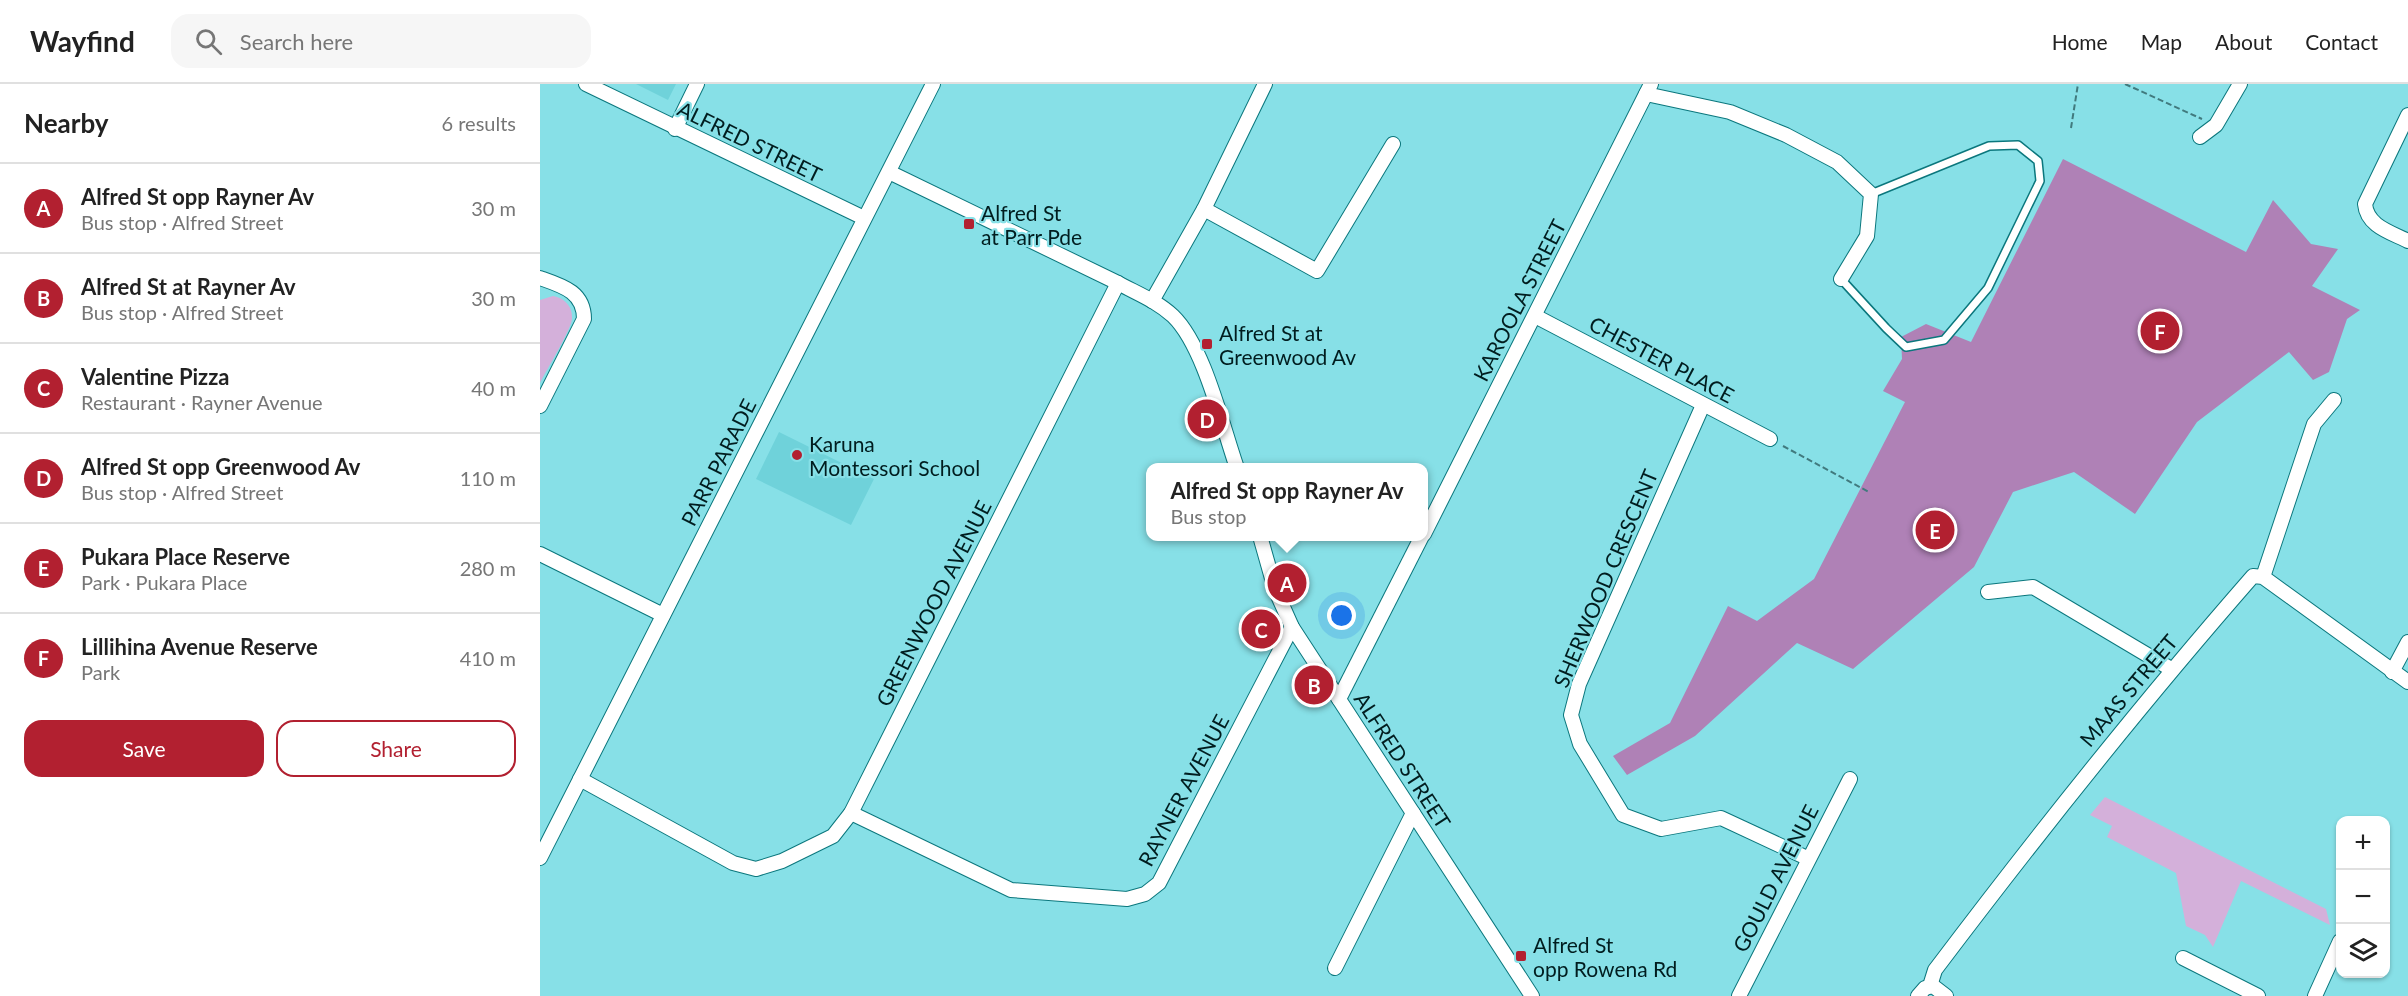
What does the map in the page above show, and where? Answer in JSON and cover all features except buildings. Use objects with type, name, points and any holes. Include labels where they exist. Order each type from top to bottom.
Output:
[{"type":"street","name":"ALFRED STREET","points":[[586,84],[675,129],[864,218]]},
{"type":"street","points":[[675,129],[697,84]]},
{"type":"street","name":"PARR PARADE","points":[[540,858],[933,84]]},
{"type":"street","points":[[1152,301],[1204,209],[1265,84]]},
{"type":"street","points":[[2200,137],[2216,125],[2240,84]]},
{"type":"street","points":[[1649,89],[1730,112],[1786,135],[1837,162],[1871,194],[1867,236],[1841,279]]},
{"type":"street","name":"KAROOLA STREET","points":[[1428,525],[1649,89]]},
{"type":"street","points":[[2408,115],[2365,204],[2366,214],[2374,225],[2408,241]]},
{"type":"street","points":[[1204,209],[1317,271],[1393,144]]},
{"type":"street","points":[[889,172],[1118,283],[1152,301],[1178,321],[1192,342],[1235,463]]},
{"type":"street","points":[[540,278],[576,296],[584,305],[584,319],[540,405]]},
{"type":"street","name":"GREENWOOD AVENUE","points":[[851,813],[1118,283]]},
{"type":"street","name":"CHESTER PLACE","points":[[1535,316],[1770,439]]},
{"type":"street","points":[[2334,400],[2314,424],[2263,577],[2408,682]]},
{"type":"street","name":"SHERWOOD CRESCENT","points":[[1703,405],[1579,684],[1571,715],[1580,744],[1623,815],[1661,829],[1721,818],[1807,858]]},
{"type":"street","name":"ALFRED STREET","points":[[1261,541],[1275,589],[1292,627],[1530,995]]},
{"type":"street","name":"KAROOLA STREET","points":[[1339,699],[1420,541]]},
{"type":"street","points":[[540,554],[663,615]]},
{"type":"street","name":"MAAS STREET","points":[[1930,986],[1935,970],[2051,817],[2171,669],[2253,576],[2263,577]]},
{"type":"street","points":[[1988,592],[2033,587],[2171,669]]},
{"type":"street","name":"RAYNER AVENUE","points":[[851,813],[1011,890],[1126,898],[1145,894],[1159,883],[1292,627]]},
{"type":"street","points":[[2392,672],[2408,642]]},
{"type":"street","points":[[580,779],[733,863],[756,869],[782,861],[833,836],[851,813]]},
{"type":"street","name":"GOULD AVENUE","points":[[1739,996],[1807,858],[1850,779]]},
{"type":"street","points":[[1335,968],[1413,813]]},
{"type":"street","points":[[2315,996],[2336,950]]},
{"type":"street","points":[[2183,958],[2258,996]]},
{"type":"street","points":[[1918,996],[1930,986],[1938,987],[1946,996]]},
{"type":"lane","points":[[1841,279],[1886,328],[1906,346],[1944,340],[1988,288],[2040,181],[2038,160],[2018,145],[1989,146],[1871,194]]},
{"type":"path","points":[[2071,128],[2078,84]]},
{"type":"path","points":[[2125,84],[2216,125]]},
{"type":"path","points":[[1770,439],[1869,492]]},
{"type":"shaded area","points":[[636,84],[676,84],[668,100]]},
{"type":"shaded area","points":[[2063,159],[2246,252],[2273,200],[2311,244],[2338,249],[2312,286],[2360,310],[2347,319],[2329,372],[2313,380],[2289,352],[2197,422],[2135,514],[2074,472],[2013,492],[1974,567],[1853,669],[1797,643],[1695,736],[1627,775],[1613,756],[1670,723],[1728,606],[1757,621],[1814,579],[1905,402],[1883,391],[1902,359],[1901,337],[1926,324],[1971,342]]},
{"type":"shaded area","points":[[553,296],[567,303],[572,319],[540,383],[540,300]]},
{"type":"shaded area","name":"Karuna Montessori School","points":[[779,432],[874,479],[851,525],[756,479]]},
{"type":"shaded area","points":[[2105,797],[2326,909],[2330,925],[2241,881],[2213,947],[2205,935],[2186,926],[2176,873],[2107,837],[2112,826],[2090,815]]},
{"type":"place","name":"Alfred St at Parr Pde","points":[[969,224]]},
{"type":"place","name":"Lillihina Avenue Reserve","points":[[2160,331]]},
{"type":"place","name":"Alfred St at Greenwood Av","points":[[1207,344]]},
{"type":"place","name":"Alfred St opp Greenwood Av","points":[[1207,419]]},
{"type":"place","name":"Karuna Montessori School","points":[[797,455]]},
{"type":"place","name":"Pukara Place Reserve","points":[[1935,530]]},
{"type":"place","name":"Alfred St opp Rayner Av","points":[[1287,583]]},
{"type":"place","name":"Valentine Pizza","points":[[1261,629]]},
{"type":"place","name":"Alfred St at Rayner Av","points":[[1314,685]]},
{"type":"place","name":"Alfred St opp Rowena Rd","points":[[1521,956]]}]
